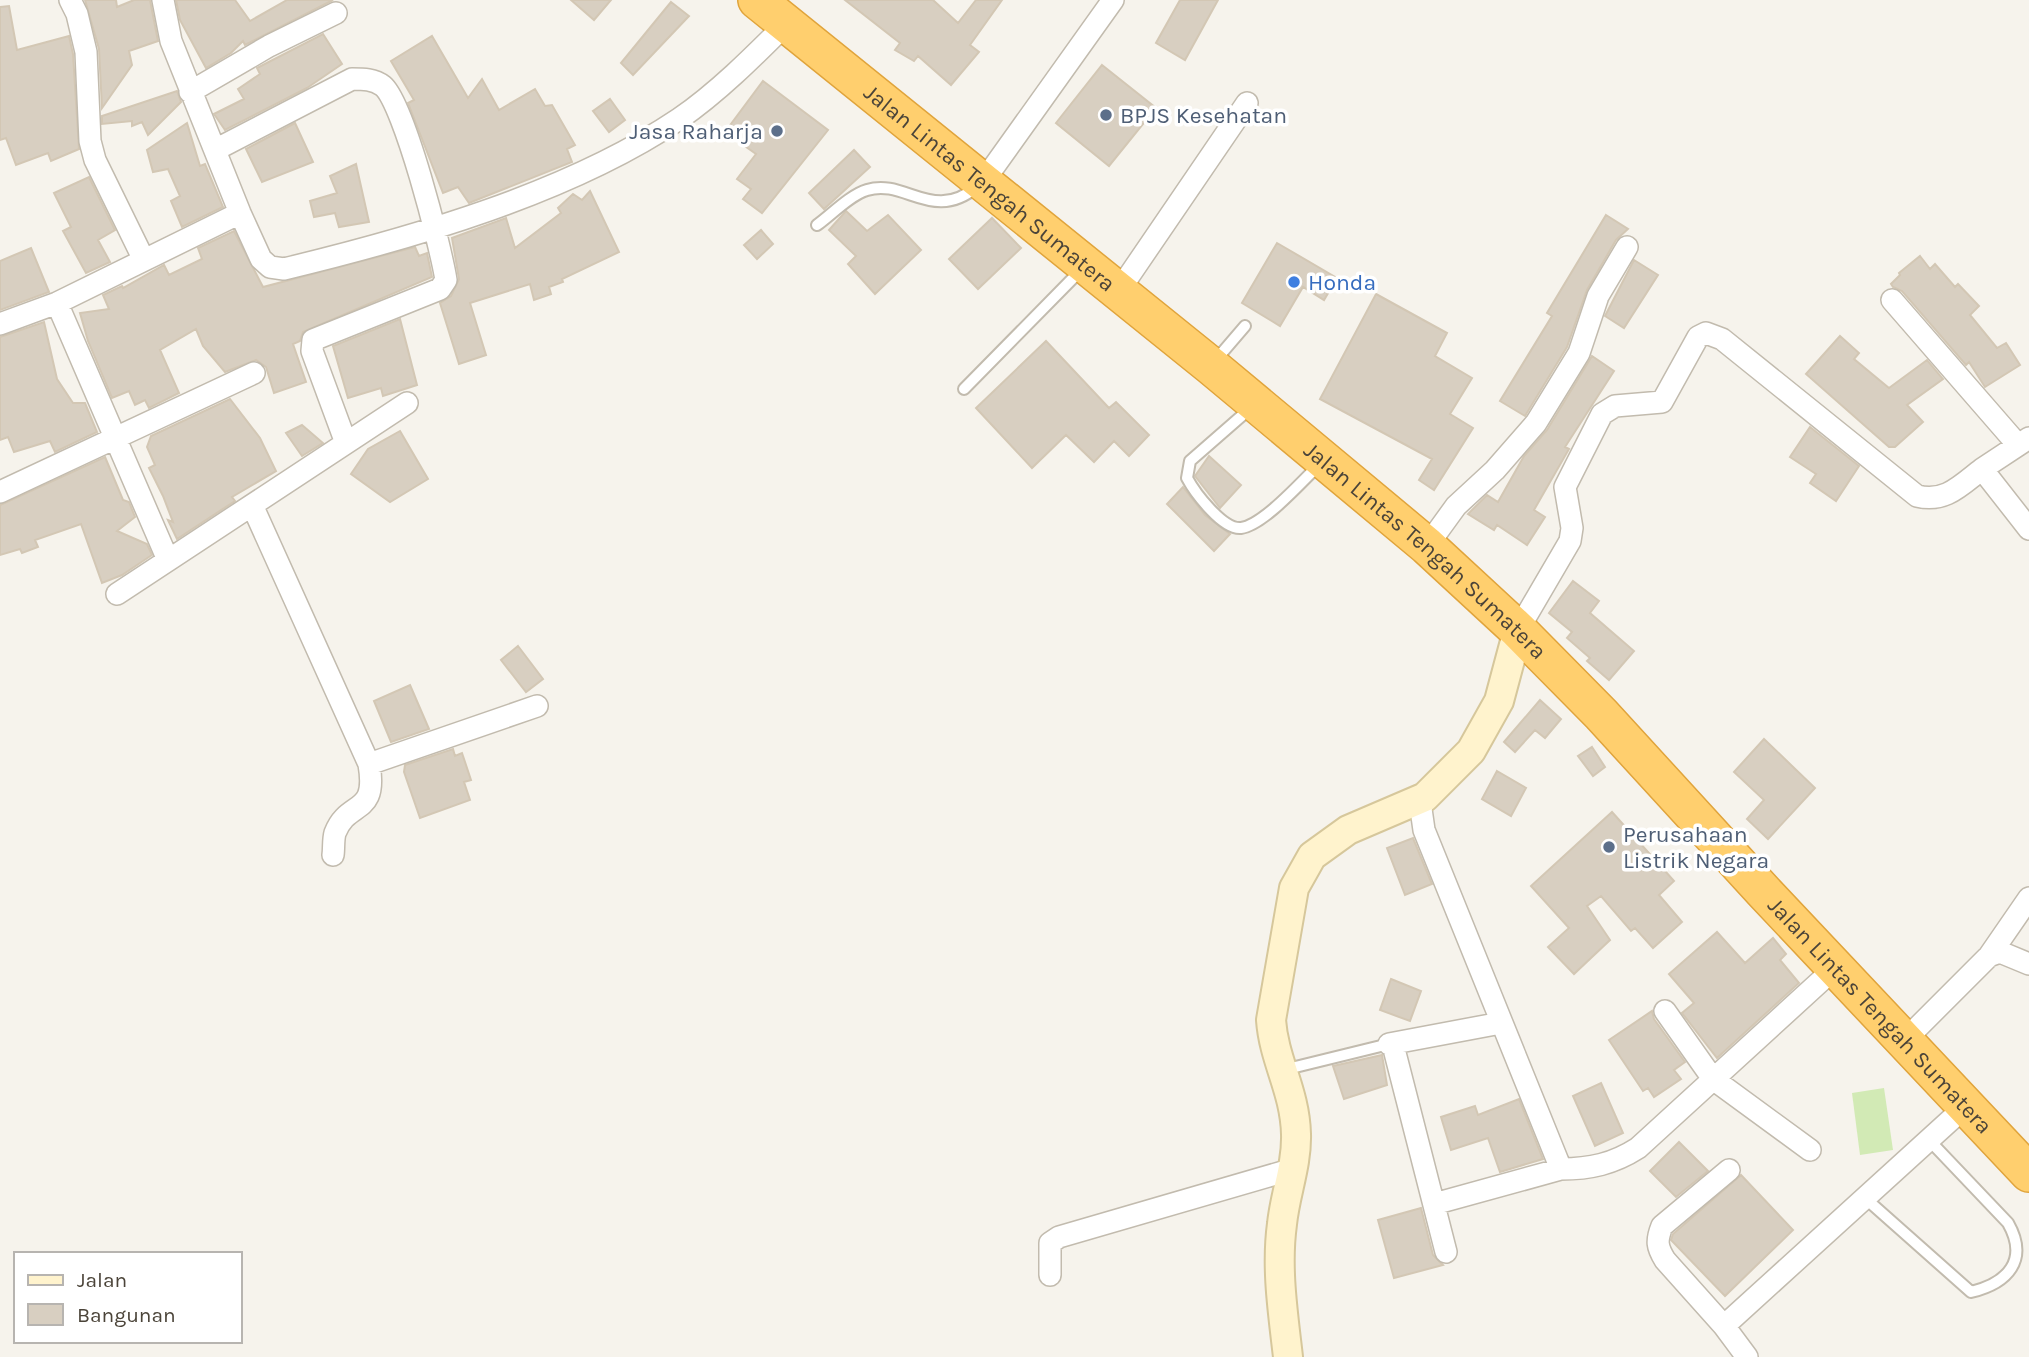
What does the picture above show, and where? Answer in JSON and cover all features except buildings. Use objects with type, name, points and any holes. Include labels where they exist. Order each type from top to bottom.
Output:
[{"type":"highway","name":"Jalan Lintas Tengah Sumatera","points":[[757,0],[1211,366],[1427,546],[1518,630],[1601,714],[2029,1173]]},
{"type":"street","points":[[71,0],[86,52],[90,141],[95,160],[144,260]]},
{"type":"street","points":[[163,0],[171,41],[240,213],[261,258],[270,267],[284,269],[499,206],[597,166],[681,118],[786,24]]},
{"type":"street","points":[[983,182],[1113,0]]},
{"type":"street","points":[[190,92],[269,46],[336,13]]},
{"type":"street","points":[[215,150],[335,85],[352,79],[369,79],[384,87],[396,105],[435,225],[444,286],[313,340],[312,351],[346,443]]},
{"type":"street","points":[[1118,292],[1247,103]]},
{"type":"street","points":[[0,324],[57,303],[240,213]]},
{"type":"street","points":[[1427,546],[1455,506],[1495,470],[1536,423],[1579,353],[1598,296],[1627,247]]},
{"type":"street","points":[[1288,1357],[1279,1262],[1282,1223],[1293,1168],[1295,1110],[1273,1041],[1271,1020],[1294,888],[1312,856],[1348,830],[1425,797],[1471,751],[1499,701],[1518,630],[1570,541],[1572,528],[1565,487],[1602,414],[1611,407],[1662,402],[1702,334],[1713,333],[1722,339],[1917,496],[1932,500],[1947,497],[2023,441],[1892,300]]},
{"type":"street","points":[[57,303],[169,560]]},
{"type":"street","points":[[0,492],[254,373]]},
{"type":"street","points":[[117,594],[407,403]]},
{"type":"street","points":[[1982,469],[2029,528]]},
{"type":"street","points":[[252,505],[369,764],[372,783],[369,799],[335,832],[333,855]]},
{"type":"street","points":[[369,764],[537,706]]},
{"type":"street","points":[[1425,797],[1421,809],[1424,830],[1560,1169]]},
{"type":"street","points":[[1904,1041],[1989,956],[2029,898]]},
{"type":"street","points":[[1989,956],[2000,952],[2029,964]]},
{"type":"street","points":[[1434,1204],[1560,1169],[1585,1169],[1616,1162],[1638,1148],[1835,968]]},
{"type":"street","points":[[1665,1011],[1713,1079],[1810,1150]]},
{"type":"street","points":[[1446,1252],[1391,1045],[1501,1023]]},
{"type":"street","points":[[1724,1325],[1966,1106]]},
{"type":"street","points":[[1049,1275],[1050,1243],[1059,1237],[1293,1168]]},
{"type":"street","points":[[1729,1170],[1662,1226],[1657,1247],[1665,1260],[1724,1325],[1738,1354]]},
{"type":"lane","points":[[817,225],[866,190],[881,189],[930,202],[967,195],[983,182]]},
{"type":"lane","points":[[964,389],[1086,265]]},
{"type":"lane","points":[[1211,366],[1245,326]]},
{"type":"lane","points":[[1255,404],[1190,461],[1186,478],[1197,496],[1230,526],[1241,528],[1257,521],[1323,461]]},
{"type":"lane","points":[[1283,1070],[1391,1045]]},
{"type":"lane","points":[[1865,1198],[1971,1293],[1989,1288],[2006,1276],[2019,1255],[2018,1238],[2008,1223],[1929,1140]]},
{"type":"green space","points":[[1884,1088],[1893,1150],[1860,1155],[1852,1093]]},
{"type":"place","name":"BPJS Kesehatan","points":[[1106,115]]},
{"type":"place","name":"Jasa Raharja","points":[[777,131]]},
{"type":"place","name":"Honda","points":[[1294,282]]},
{"type":"place","name":"Perusahaan Listrik Negara","points":[[1609,847]]}]
